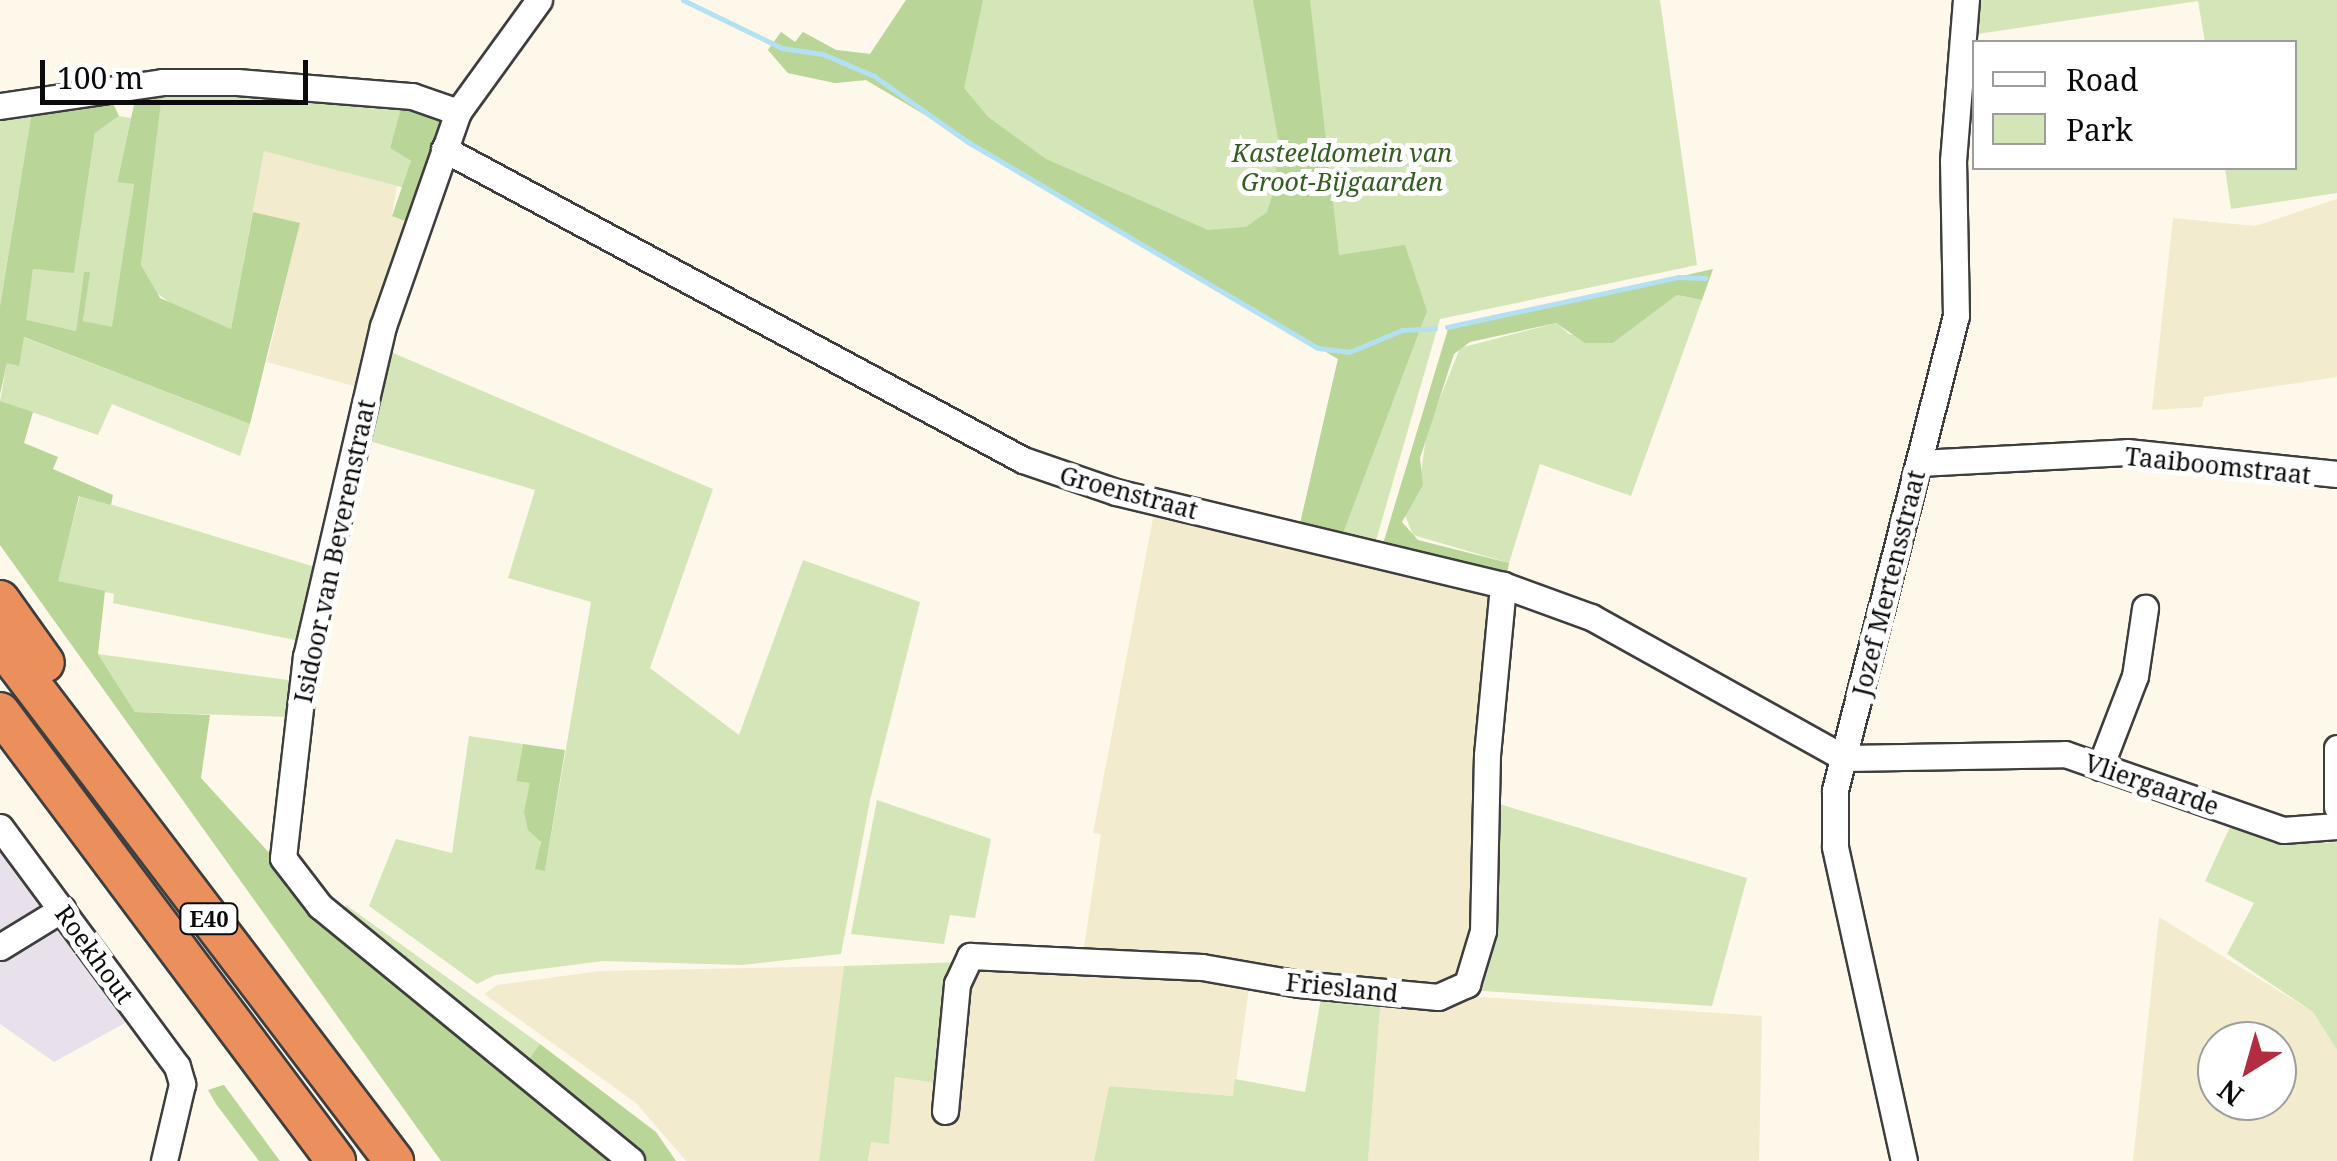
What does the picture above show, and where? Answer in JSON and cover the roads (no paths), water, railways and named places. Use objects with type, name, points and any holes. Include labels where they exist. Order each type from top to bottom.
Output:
[{"type":"highway","points":[[0,600],[310,1048]]},
{"type":"highway","name":"E40","points":[[0,643],[394,1161]]},
{"type":"highway","name":"E40","points":[[0,712],[336,1161]]},
{"type":"street","name":"Isidoor van Beverenstraat","points":[[539,0],[458,112],[383,326],[306,656],[283,858],[320,906],[631,1161]]},
{"type":"street","name":"Jozef Mertensstraat","points":[[1904,1161],[1835,846],[1835,790],[1956,316],[1953,161],[1966,0]]},
{"type":"street","points":[[0,106],[162,82],[218,82],[412,96],[458,112]]},
{"type":"street","name":"Groenstraat","points":[[444,149],[1023,460],[1116,492],[1503,585],[1592,618],[1844,758]]},
{"type":"street","name":"Taaiboomstraat","points":[[1919,463],[2126,452],[2337,474]]},
{"type":"street","name":"Friesland","points":[[944,1111],[958,984],[970,956],[1202,966],[1299,984],[1438,997],[1467,984],[1484,931],[1487,754],[1503,585]]},
{"type":"street","points":[[2100,766],[2135,676],[2145,608]]},
{"type":"street","points":[[2337,748],[2337,807]]},
{"type":"street","name":"Vliergaarde","points":[[1844,758],[2064,754],[2284,830],[2337,826]]},
{"type":"street","name":"Roekhout","points":[[0,827],[178,1066],[182,1084],[164,1161]]},
{"type":"street","points":[[0,947],[62,909]]},
{"type":"waterway","points":[[683,0],[782,48],[823,54],[874,76],[968,142],[1318,348],[1349,352],[1402,330],[1435,328]]},
{"type":"waterway","points":[[1447,327],[1678,277],[1705,278]]},
{"type":"park label","name":"Kasteeldomein van Groot-Bijgaarden","points":[[1342,168]]}]
